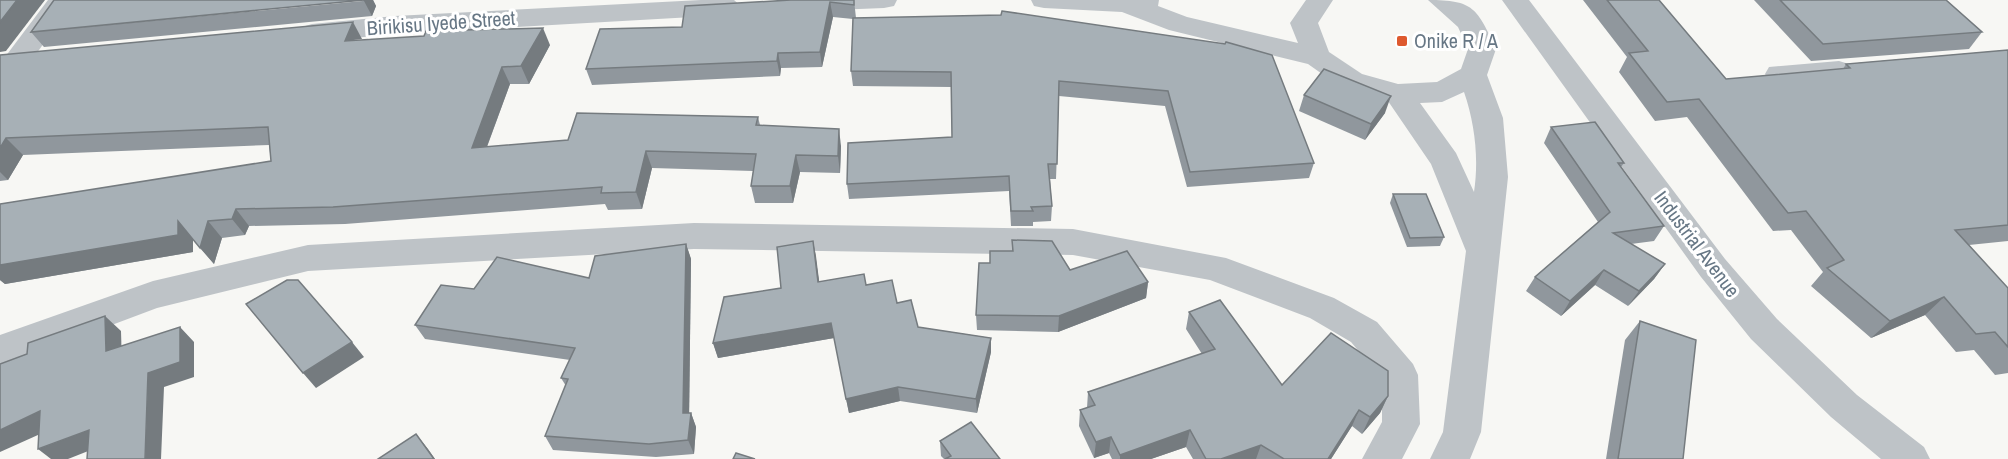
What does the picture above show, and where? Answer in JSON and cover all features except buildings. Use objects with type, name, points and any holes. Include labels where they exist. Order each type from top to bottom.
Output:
[{"type":"street","points":[[8,62],[62,0]]},
{"type":"street","points":[[782,4],[884,0]]},
{"type":"street","points":[[1044,0],[1126,4],[1162,0]]},
{"type":"street","points":[[1317,57],[1304,22],[1320,0]]},
{"type":"street","points":[[1441,0],[1478,11],[1482,49],[1473,75],[1488,118],[1492,177],[1462,432],[1450,459]]},
{"type":"street","name":"Industrial Avenue","points":[[1515,0],[1713,268],[1764,329],[1844,406],[1910,459]]},
{"type":"street","points":[[1126,4],[1179,24],[1317,57],[1352,81],[1398,94],[1442,92],[1473,75]]},
{"type":"street","name":"Birikisu Iyede Street","points":[[288,35],[400,13],[749,6]]},
{"type":"street","points":[[8,62],[51,58]]},
{"type":"street","points":[[1779,74],[1862,70]]},
{"type":"street","points":[[1398,94],[1445,161],[1484,253]]},
{"type":"street","points":[[0,352],[153,295],[308,258],[694,236],[1073,242],[1214,267],[1322,308],[1364,332],[1400,375],[1401,424],[1382,459]]},
{"type":"place","name":"Onike R / A","points":[[1402,41]]}]
